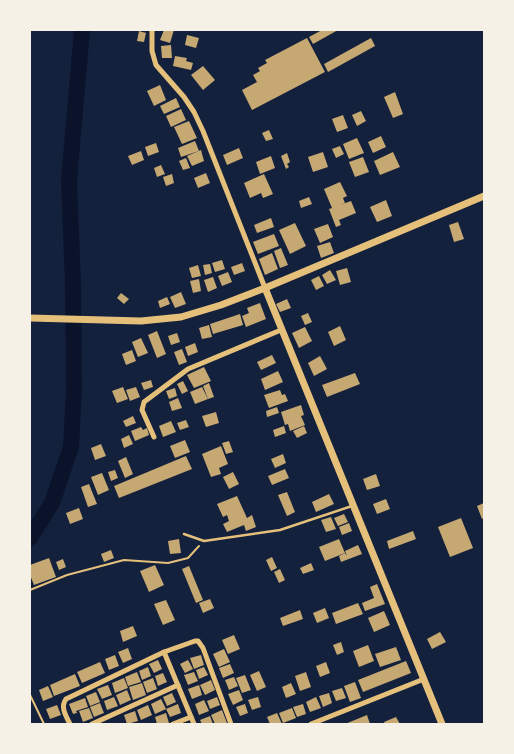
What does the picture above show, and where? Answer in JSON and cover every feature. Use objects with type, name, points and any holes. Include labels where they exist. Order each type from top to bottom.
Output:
[{"type":"street","points":[[152,30],[152,51],[156,65],[184,97],[203,131],[264,288],[442,724]]},
{"type":"street","points":[[30,318],[147,321],[181,317],[221,305],[264,288],[484,196]]},
{"type":"street","points":[[154,437],[142,410],[144,402],[188,369],[281,330]]},
{"type":"street","points":[[70,724],[63,704],[66,699],[191,641],[198,641],[201,644],[231,724]]},
{"type":"street","points":[[164,652],[194,724]]},
{"type":"street","points":[[311,724],[424,679]]},
{"type":"street","points":[[92,724],[178,685]]},
{"type":"street","points":[[173,724],[191,717]]},
{"type":"lane","points":[[184,534],[204,541],[280,530],[353,505]]},
{"type":"path","points":[[30,590],[68,575],[124,560],[168,563],[188,558],[204,541]]},
{"type":"path","points":[[30,695],[44,724]]},
{"type":"building","points":[[164,30],[174,30],[170,43],[160,40]]},
{"type":"building","points":[[322,30],[338,30],[313,44],[309,37]]},
{"type":"building","points":[[139,31],[146,33],[144,42],[137,41]]},
{"type":"building","points":[[187,35],[199,38],[196,48],[185,45]]},
{"type":"building","points":[[307,38],[325,72],[252,110],[242,90],[257,82],[253,75],[260,71],[258,68],[267,63],[265,60]]},
{"type":"building","points":[[371,38],[375,46],[328,72],[324,64]]},
{"type":"building","points":[[171,45],[172,58],[162,58],[161,46]]},
{"type":"building","points":[[175,56],[187,58],[186,61],[193,63],[191,70],[173,66]]},
{"type":"building","points":[[203,66],[215,80],[203,90],[191,75]]},
{"type":"building","points":[[160,85],[166,100],[154,106],[147,91]]},
{"type":"building","points":[[395,92],[403,114],[393,118],[384,97]]},
{"type":"building","points":[[176,98],[180,107],[164,114],[160,106]]},
{"type":"building","points":[[181,109],[186,120],[171,127],[166,116]]},
{"type":"building","points":[[361,111],[366,121],[357,126],[352,115]]},
{"type":"building","points":[[343,115],[348,128],[337,132],[332,119]]},
{"type":"building","points":[[189,121],[197,138],[182,144],[174,127]]},
{"type":"building","points":[[269,130],[273,139],[266,141],[262,133]]},
{"type":"building","points":[[381,136],[386,147],[373,153],[368,142]]},
{"type":"building","points":[[357,138],[364,153],[349,159],[343,144]]},
{"type":"building","points":[[195,141],[199,151],[181,157],[178,148]]},
{"type":"building","points":[[156,143],[159,152],[148,156],[145,147]]},
{"type":"building","points":[[340,146],[344,154],[336,158],[332,149]]},
{"type":"building","points":[[239,148],[243,158],[227,165],[223,155]]},
{"type":"building","points":[[201,150],[204,161],[192,166],[187,156]]},
{"type":"building","points":[[141,151],[144,160],[132,165],[128,156]]},
{"type":"building","points":[[323,152],[328,167],[313,172],[308,157]]},
{"type":"building","points":[[393,152],[400,167],[380,175],[374,161]]},
{"type":"building","points":[[287,153],[290,162],[287,164],[289,167],[286,169],[281,156]]},
{"type":"building","points":[[271,156],[275,168],[260,174],[256,162]]},
{"type":"building","points":[[363,157],[369,172],[355,177],[349,162]]},
{"type":"building","points":[[186,158],[190,168],[183,170],[179,161]]},
{"type":"building","points":[[161,165],[165,174],[157,177],[154,168]]},
{"type":"building","points":[[206,173],[210,183],[198,188],[194,178]]},
{"type":"building","points":[[172,174],[174,183],[166,186],[163,177]]},
{"type":"building","points":[[264,174],[273,194],[263,198],[261,193],[250,198],[244,183]]},
{"type":"building","points":[[340,182],[347,196],[343,198],[345,203],[340,205],[351,201],[356,213],[339,220],[341,225],[336,227],[329,209],[332,208],[324,189]]},
{"type":"building","points":[[309,197],[312,204],[301,208],[299,201]]},
{"type":"building","points":[[386,200],[392,216],[377,222],[370,207]]},
{"type":"building","points":[[271,218],[274,227],[257,233],[254,225]]},
{"type":"building","points":[[458,222],[464,239],[454,242],[449,225]]},
{"type":"building","points":[[295,223],[306,246],[290,254],[279,230]]},
{"type":"building","points":[[328,224],[333,237],[320,243],[314,229]]},
{"type":"building","points":[[274,234],[279,246],[258,254],[253,242]]},
{"type":"building","points":[[330,242],[334,253],[321,258],[317,246]]},
{"type":"building","points":[[281,248],[288,265],[280,268],[274,251]]},
{"type":"building","points":[[272,253],[278,269],[265,275],[259,259]]},
{"type":"building","points":[[222,260],[225,269],[215,272],[212,263]]},
{"type":"building","points":[[242,263],[245,271],[234,275],[231,267]]},
{"type":"building","points":[[210,264],[212,273],[205,275],[203,265]]},
{"type":"building","points":[[198,265],[201,276],[192,278],[189,268]]},
{"type":"building","points":[[347,268],[351,282],[340,285],[336,271]]},
{"type":"building","points":[[330,270],[336,280],[327,284],[322,275]]},
{"type":"building","points":[[228,272],[232,282],[222,286],[218,276]]},
{"type":"building","points":[[319,276],[324,286],[316,290],[311,280]]},
{"type":"building","points":[[213,277],[217,288],[208,292],[204,280]]},
{"type":"building","points":[[199,279],[201,291],[193,293],[190,281]]},
{"type":"building","points":[[181,292],[186,304],[175,308],[170,297]]},
{"type":"building","points":[[121,293],[129,299],[124,304],[117,298]]},
{"type":"building","points":[[167,297],[170,304],[160,308],[158,301]]},
{"type":"building","points":[[287,299],[291,308],[280,312],[276,304]]},
{"type":"building","points":[[260,303],[266,319],[246,327],[242,316],[249,313],[247,308]]},
{"type":"building","points":[[308,313],[312,322],[305,325],[301,316]]},
{"type":"building","points":[[240,314],[243,325],[213,334],[210,324]]},
{"type":"building","points":[[209,325],[212,337],[202,339],[199,328]]},
{"type":"building","points":[[340,326],[346,340],[334,346],[328,332]]},
{"type":"building","points":[[305,327],[312,341],[299,348],[292,333]]},
{"type":"building","points":[[157,331],[166,354],[157,358],[148,335]]},
{"type":"building","points":[[177,333],[180,342],[171,345],[168,336]]},
{"type":"building","points":[[141,338],[148,353],[138,357],[132,342]]},
{"type":"building","points":[[195,343],[198,352],[188,356],[185,347]]},
{"type":"building","points":[[182,349],[187,362],[179,365],[174,352]]},
{"type":"building","points":[[132,350],[136,361],[126,365],[122,354]]},
{"type":"building","points":[[272,355],[276,363],[261,370],[257,362]]},
{"type":"building","points":[[320,356],[327,369],[314,376],[308,363]]},
{"type":"building","points":[[204,367],[211,381],[194,388],[187,375]]},
{"type":"building","points":[[278,371],[283,382],[265,390],[261,379]]},
{"type":"building","points":[[355,373],[360,384],[327,397],[322,385]]},
{"type":"building","points":[[151,380],[153,387],[144,390],[141,383]]},
{"type":"building","points":[[183,381],[188,391],[182,394],[177,384]]},
{"type":"building","points":[[209,383],[214,397],[208,399],[203,386]]},
{"type":"building","points":[[123,387],[128,399],[117,403],[112,391]]},
{"type":"building","points":[[136,387],[140,397],[130,401],[126,390]]},
{"type":"building","points":[[202,387],[208,399],[195,404],[190,392]]},
{"type":"building","points":[[175,388],[177,396],[169,399],[166,391]]},
{"type":"building","points":[[280,390],[282,395],[285,394],[288,401],[269,408],[264,395]]},
{"type":"building","points":[[178,398],[182,408],[172,411],[169,402]]},
{"type":"building","points":[[301,405],[304,415],[301,416],[305,425],[290,431],[288,424],[285,425],[281,412]]},
{"type":"building","points":[[277,407],[279,413],[267,417],[266,411]]},
{"type":"building","points":[[216,412],[219,423],[206,427],[202,416]]},
{"type":"building","points":[[133,416],[136,423],[126,427],[123,421]]},
{"type":"building","points":[[186,420],[189,427],[180,430],[177,423]]},
{"type":"building","points":[[171,421],[176,432],[163,437],[159,426]]},
{"type":"building","points":[[284,426],[286,433],[275,437],[273,430]]},
{"type":"building","points":[[304,426],[307,433],[297,438],[293,431]]},
{"type":"building","points":[[141,427],[143,430],[147,428],[149,435],[135,441],[131,431]]},
{"type":"building","points":[[129,435],[133,444],[124,448],[121,439]]},
{"type":"building","points":[[185,440],[190,452],[175,458],[170,446]]},
{"type":"building","points":[[229,441],[233,452],[226,454],[222,443]]},
{"type":"building","points":[[101,444],[106,456],[95,460],[91,448]]},
{"type":"building","points":[[221,446],[228,464],[219,468],[221,474],[211,477],[202,454]]},
{"type":"building","points":[[283,454],[286,463],[275,468],[271,459]]},
{"type":"building","points":[[186,456],[192,469],[119,498],[114,486]]},
{"type":"building","points":[[126,457],[133,474],[125,478],[118,461]]},
{"type":"building","points":[[285,469],[289,478],[272,485],[268,476]]},
{"type":"building","points":[[115,470],[118,478],[111,481],[108,472]]},
{"type":"building","points":[[233,472],[239,484],[229,489],[223,477]]},
{"type":"building","points":[[102,473],[109,490],[98,495],[91,477]]},
{"type":"building","points":[[376,474],[380,486],[367,490],[363,479]]},
{"type":"building","points":[[89,484],[97,504],[88,507],[81,487]]},
{"type":"building","points":[[287,492],[295,512],[287,516],[278,495]]},
{"type":"building","points":[[329,494],[334,504],[316,512],[312,502]]},
{"type":"building","points":[[237,496],[247,518],[252,515],[256,527],[246,531],[244,525],[227,532],[223,524],[229,521],[227,515],[223,517],[217,504]]},
{"type":"building","points":[[386,499],[390,509],[377,514],[373,504]]},
{"type":"building","points":[[484,503],[484,518],[482,519],[477,506]]},
{"type":"building","points":[[79,508],[83,519],[70,524],[66,513]]},
{"type":"building","points":[[344,514],[348,522],[338,526],[334,518]]},
{"type":"building","points":[[331,517],[336,529],[326,532],[321,520]]},
{"type":"building","points":[[461,518],[473,548],[450,557],[438,527]]},
{"type":"building","points":[[349,523],[352,531],[342,535],[339,527]]},
{"type":"building","points":[[413,531],[416,539],[389,549],[387,541]]},
{"type":"building","points":[[179,539],[181,553],[170,554],[168,541]]},
{"type":"building","points":[[339,539],[345,553],[325,561],[319,547]]},
{"type":"building","points":[[358,545],[362,554],[341,562],[339,556],[345,553],[347,556],[345,551]]},
{"type":"building","points":[[111,550],[114,558],[104,562],[101,554]]},
{"type":"building","points":[[272,557],[277,568],[271,571],[266,560]]},
{"type":"building","points":[[49,558],[56,577],[34,585],[30,575],[30,565]]},
{"type":"building","points":[[63,559],[66,567],[59,570],[56,562]]},
{"type":"building","points":[[311,563],[314,570],[303,574],[300,568]]},
{"type":"building","points":[[155,565],[164,585],[149,592],[140,571]]},
{"type":"building","points":[[189,566],[203,600],[196,603],[182,569]]},
{"type":"building","points":[[280,569],[285,580],[279,583],[274,572]]},
{"type":"building","points":[[377,584],[385,604],[365,611],[362,603],[374,598],[370,587]]},
{"type":"building","points":[[210,599],[214,608],[203,613],[199,603]]},
{"type":"building","points":[[166,600],[175,620],[163,625],[154,604]]},
{"type":"building","points":[[358,603],[363,614],[336,624],[332,613]]},
{"type":"building","points":[[325,608],[329,618],[317,623],[313,613]]},
{"type":"building","points":[[300,610],[303,619],[283,626],[280,618]]},
{"type":"building","points":[[384,611],[390,625],[374,632],[368,618]]},
{"type":"building","points":[[133,626],[137,636],[123,642],[120,631]]},
{"type":"building","points":[[440,632],[446,642],[432,649],[427,639]]},
{"type":"building","points":[[234,635],[240,649],[228,654],[222,640]]},
{"type":"building","points":[[341,642],[344,652],[337,655],[333,645]]},
{"type":"building","points":[[368,645],[374,661],[359,667],[353,651]]},
{"type":"building","points":[[396,647],[401,660],[380,667],[375,654]]},
{"type":"building","points":[[128,648],[132,659],[123,663],[118,652]]},
{"type":"building","points":[[224,649],[230,662],[219,667],[213,654]]},
{"type":"building","points":[[115,655],[119,666],[109,670],[105,659]]},
{"type":"building","points":[[201,655],[204,665],[194,669],[190,658]]},
{"type":"building","points":[[158,660],[162,669],[154,673],[149,664]]},
{"type":"building","points":[[188,660],[193,669],[185,673],[180,664]]},
{"type":"building","points":[[406,661],[411,673],[363,692],[358,680]]},
{"type":"building","points":[[100,662],[105,673],[82,683],[77,672]]},
{"type":"building","points":[[326,662],[330,673],[320,677],[316,666]]},
{"type":"building","points":[[230,664],[234,673],[223,678],[219,668]]},
{"type":"building","points":[[148,667],[151,676],[142,680],[139,671]]},
{"type":"building","points":[[204,667],[208,675],[199,679],[196,670]]},
{"type":"building","points":[[259,671],[266,687],[257,691],[250,675]]},
{"type":"building","points":[[137,672],[141,682],[128,686],[125,677]]},
{"type":"building","points":[[194,672],[198,681],[188,685],[184,675]]},
{"type":"building","points":[[306,672],[311,687],[300,691],[295,676]]},
{"type":"building","points":[[163,673],[167,682],[158,686],[155,676]]},
{"type":"building","points":[[75,674],[80,686],[54,696],[50,685]]},
{"type":"building","points":[[245,675],[251,690],[242,693],[236,678]]},
{"type":"building","points":[[234,677],[238,686],[229,690],[225,680]]},
{"type":"building","points":[[124,678],[128,688],[115,693],[112,683]]},
{"type":"building","points":[[153,678],[157,689],[147,693],[143,682]]},
{"type":"building","points":[[211,680],[215,690],[205,695],[200,685]]},
{"type":"building","points":[[355,682],[361,698],[350,702],[344,686]]},
{"type":"building","points":[[142,683],[146,695],[133,700],[129,687]]},
{"type":"building","points":[[291,683],[296,694],[286,698],[282,687]]},
{"type":"building","points":[[108,685],[112,695],[102,699],[97,689]]},
{"type":"building","points":[[199,685],[202,695],[192,699],[188,689]]},
{"type":"building","points":[[48,686],[53,697],[43,701],[39,690]]},
{"type":"building","points":[[342,688],[346,698],[336,701],[332,691]]},
{"type":"building","points":[[127,690],[131,700],[120,705],[116,695]]},
{"type":"building","points":[[239,690],[243,700],[233,705],[228,694]]},
{"type":"building","points":[[96,692],[100,702],[90,706],[86,696]]},
{"type":"building","points":[[172,693],[176,702],[167,706],[163,697]]},
{"type":"building","points":[[329,693],[332,703],[323,707],[319,696]]},
{"type":"building","points":[[114,697],[118,706],[107,710],[104,701]]},
{"type":"building","points":[[217,697],[220,705],[210,709],[207,701]]},
{"type":"building","points":[[258,697],[261,707],[252,710],[248,700]]},
{"type":"building","points":[[316,697],[321,708],[310,712],[306,702]]},
{"type":"building","points":[[85,698],[88,707],[73,714],[69,704]]},
{"type":"building","points":[[161,699],[166,709],[155,714],[151,704]]},
{"type":"building","points":[[204,700],[209,711],[199,715],[195,704]]},
{"type":"building","points":[[100,703],[104,713],[94,717],[90,707]]},
{"type":"building","points":[[178,704],[181,713],[170,717],[166,709]]},
{"type":"building","points":[[245,704],[248,713],[240,716],[236,707]]},
{"type":"building","points":[[303,704],[306,714],[297,717],[293,707]]},
{"type":"building","points":[[57,705],[61,715],[50,719],[46,709]]},
{"type":"building","points":[[148,705],[152,715],[141,720],[137,710]]},
{"type":"building","points":[[89,708],[93,718],[83,722],[79,711]]},
{"type":"building","points":[[292,708],[296,718],[283,723],[279,713]]},
{"type":"building","points":[[222,710],[227,723],[215,724],[211,715]]},
{"type":"building","points":[[135,711],[138,721],[127,724],[124,715]]},
{"type":"building","points":[[166,713],[169,723],[157,724],[155,717]]},
{"type":"building","points":[[277,713],[282,724],[270,724],[267,717]]},
{"type":"building","points":[[367,715],[370,724],[345,724]]},
{"type":"building","points":[[210,716],[213,724],[202,724],[200,720]]},
{"type":"building","points":[[396,717],[400,724],[385,724],[384,722]]},
{"type":"waterway","points":[[30,538],[52,503],[71,447],[74,390],[69,180],[82,30]]}]
